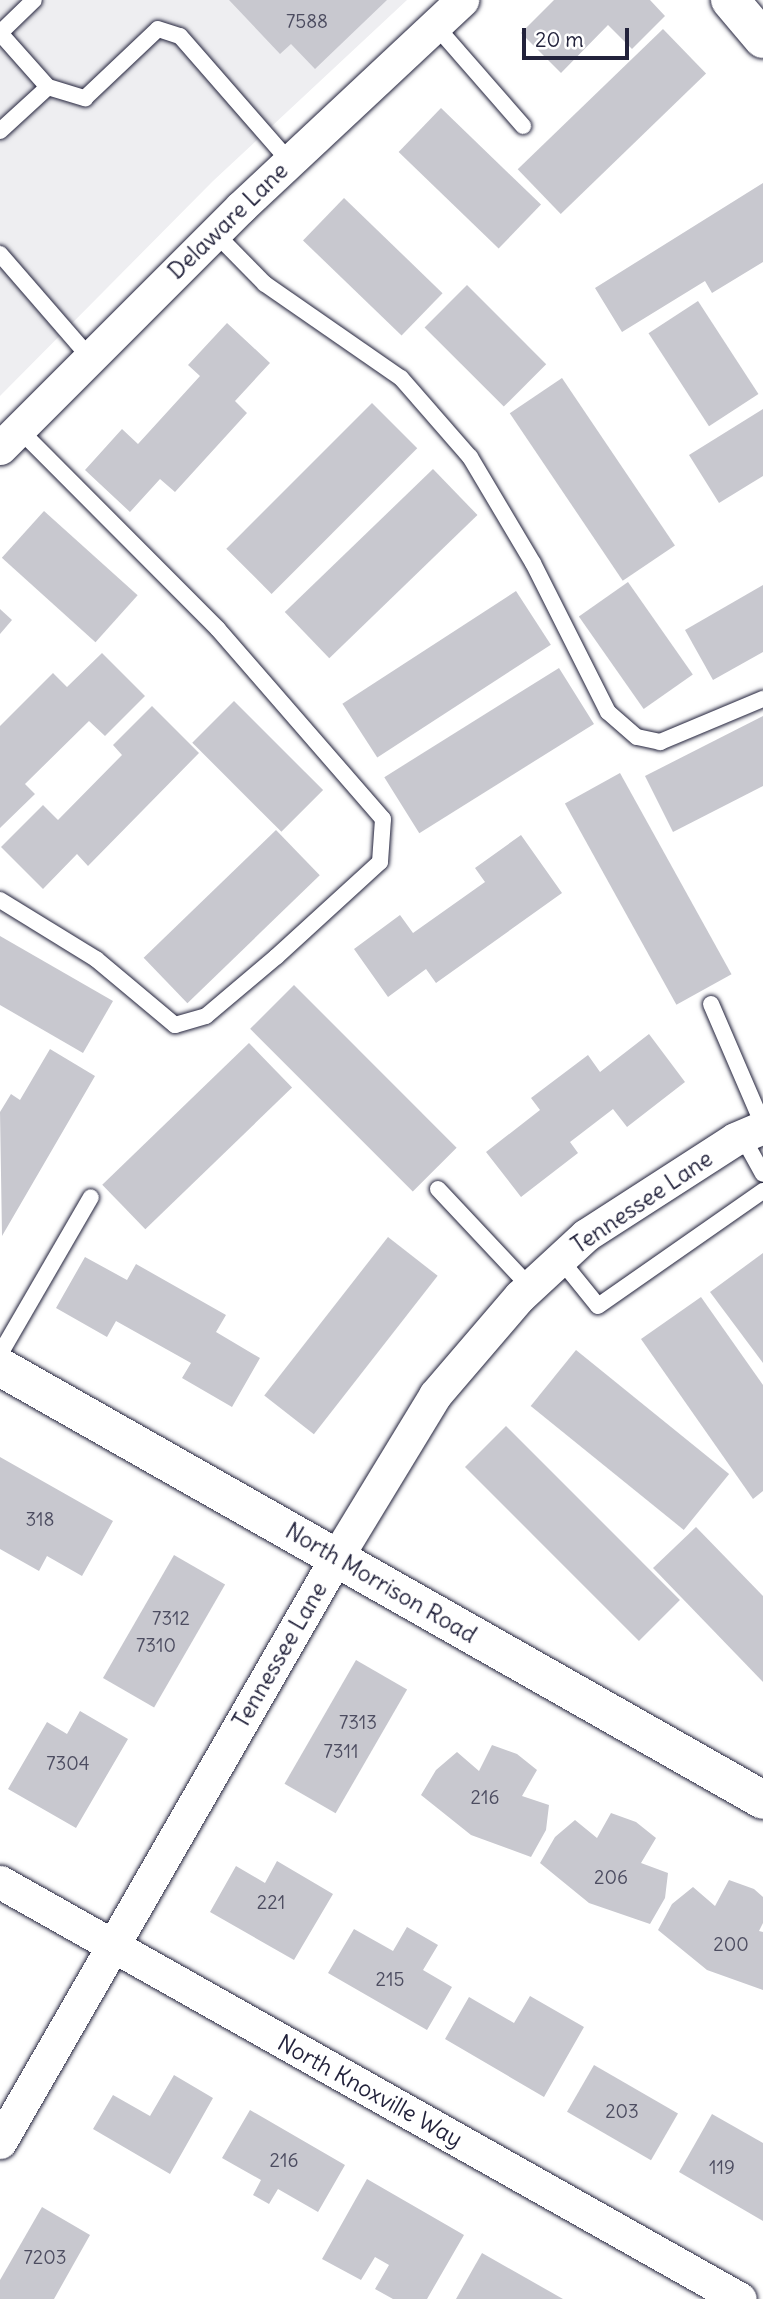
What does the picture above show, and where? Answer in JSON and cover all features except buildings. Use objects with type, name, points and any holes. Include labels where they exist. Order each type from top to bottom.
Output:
[{"type":"street","name":"Delaware Lane","points":[[7,438],[215,233],[462,0]]},
{"type":"street","points":[[730,0],[763,39]]},
{"type":"street","name":"Tennessee Lane","points":[[0,2142],[336,1558],[435,1395],[530,1287],[586,1235],[756,1129]]},
{"type":"street","name":"North Morrison Road","points":[[0,1367],[763,1800]]},
{"type":"street","name":"North Knoxville Way","points":[[0,1882],[740,2299]]},
{"type":"lane","points":[[34,0],[0,33],[48,87],[85,98],[158,29],[180,36],[290,162]]},
{"type":"lane","points":[[435,26],[523,126]]},
{"type":"lane","points":[[0,131],[48,87]]},
{"type":"lane","points":[[215,233],[265,284],[401,379],[470,457],[533,563],[608,712],[637,737],[660,743],[763,699]]},
{"type":"lane","points":[[0,254],[90,358]]},
{"type":"lane","points":[[0,900],[96,959],[175,1026],[206,1016],[276,957],[380,862],[383,819],[218,629],[7,438]]},
{"type":"lane","points":[[711,1004],[756,1129],[763,1174]]},
{"type":"lane","points":[[438,1189],[530,1287]]},
{"type":"lane","points":[[560,1259],[598,1306],[763,1191]]},
{"type":"lane","points":[[0,1354],[91,1197]]},
{"type":"shaded area","points":[[0,0],[407,0],[213,181],[0,396]]}]
